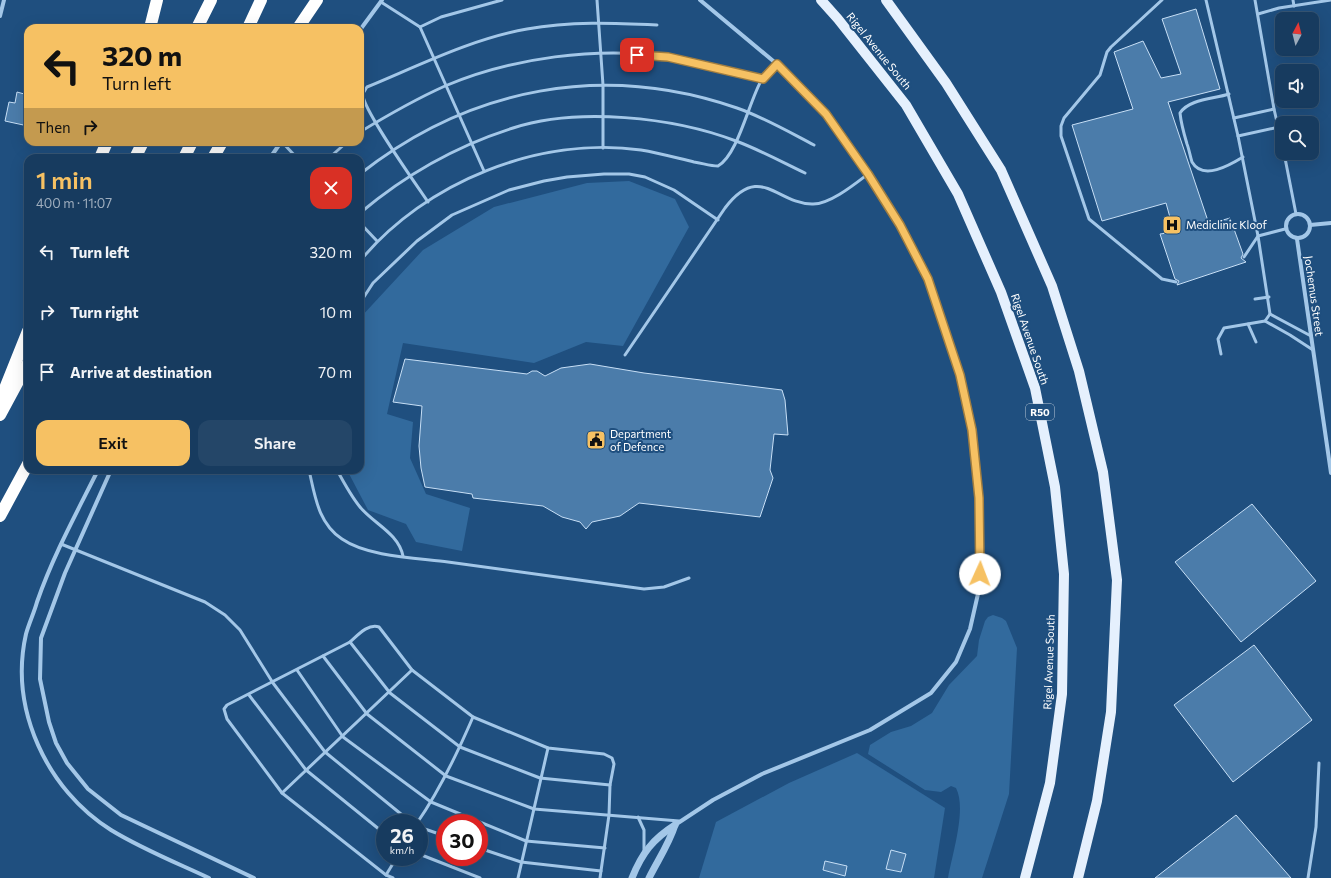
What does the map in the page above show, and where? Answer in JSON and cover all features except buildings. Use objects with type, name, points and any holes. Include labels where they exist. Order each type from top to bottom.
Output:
[{"type":"highway","points":[[151,24],[157,0]]},
{"type":"highway","points":[[199,24],[211,0]]},
{"type":"highway","points":[[250,24],[261,0]]},
{"type":"highway","points":[[301,24],[317,0]]},
{"type":"highway","points":[[0,401],[24,341]]},
{"type":"highway","points":[[0,415],[24,370]]},
{"type":"highway","points":[[0,516],[24,471]]},
{"type":"main road","name":"Rigel Avenue South","points":[[821,0],[838,18],[906,105],[958,194],[1001,292],[1035,388],[1055,487],[1064,574],[1062,694],[1050,783],[1025,878]]},
{"type":"main road","points":[[886,0],[946,83],[1001,170],[1052,286],[1080,371],[1103,472],[1117,580],[1111,712],[1098,802],[1078,878]]},
{"type":"street","points":[[0,16],[4,0]]},
{"type":"street","points":[[632,878],[643,856],[659,835],[713,800],[762,774],[870,730],[932,693],[956,662],[970,629],[980,585],[981,552],[979,498],[972,430],[960,375],[928,279],[900,225],[868,174],[826,114],[777,64],[700,0]]},
{"type":"street","points":[[364,25],[382,1]]},
{"type":"street","points":[[1296,214],[1304,215],[1310,225],[1308,233],[1297,239],[1290,236],[1285,229],[1289,218],[1296,214]]},
{"type":"street","points":[[1310,225],[1331,223]]},
{"type":"street","name":"Jochemus Street","points":[[1297,239],[1331,473]]},
{"type":"street","points":[[96,474],[50,566],[26,634],[22,680],[32,727],[40,750],[52,773],[75,802],[111,830],[209,878]]},
{"type":"street","points":[[110,474],[52,603],[41,638],[40,679],[49,722],[56,743],[67,763],[88,789],[121,815],[254,878]]},
{"type":"street","points":[[649,878],[658,860],[670,842],[677,823]]},
{"type":"lane","points":[[420,27],[442,17],[502,0]]},
{"type":"lane","points":[[597,0],[603,85],[603,148]]},
{"type":"lane","points":[[1162,0],[1107,52],[1100,76],[1064,118],[1061,126],[1061,136],[1089,219],[1162,280],[1176,282]]},
{"type":"lane","points":[[1206,0],[1243,157],[1258,236],[1269,297],[1270,314],[1265,321]]},
{"type":"lane","points":[[1255,0],[1276,116]]},
{"type":"lane","points":[[1293,0],[1294,6]]},
{"type":"lane","points":[[1258,14],[1279,8],[1331,0]]},
{"type":"lane","points":[[382,1],[420,27],[484,171]]},
{"type":"lane","points":[[364,94],[365,90],[434,59],[494,37],[527,29],[599,23],[657,26]]},
{"type":"lane","points":[[364,130],[421,97],[447,85],[486,71],[519,63],[601,53],[668,57],[763,79]]},
{"type":"lane","points":[[364,256],[377,241],[428,202],[484,171],[515,161],[555,152],[603,148],[641,150],[718,166],[726,161],[763,79],[777,64]]},
{"type":"lane","points":[[364,171],[393,149],[458,114],[526,94],[554,89],[603,85],[644,86],[707,99],[747,112],[814,145]]},
{"type":"lane","points":[[1229,94],[1192,104],[1183,109],[1180,113],[1183,130],[1192,162],[1202,169],[1209,171],[1219,169],[1243,157]]},
{"type":"lane","points":[[364,99],[376,122],[428,202]]},
{"type":"lane","points":[[1234,118],[1274,110]]},
{"type":"lane","points":[[364,210],[410,175],[450,153],[513,128],[542,121],[603,117],[657,121],[693,127],[736,141],[805,173]]},
{"type":"lane","points":[[1238,136],[1275,128]]},
{"type":"lane","points":[[285,146],[293,154]]},
{"type":"lane","points":[[334,154],[342,146]]},
{"type":"lane","points":[[1285,160],[1296,214]]},
{"type":"lane","points":[[364,297],[373,283],[412,246],[452,215],[508,190],[544,181],[604,174],[629,174],[645,177],[674,190],[718,220]]},
{"type":"lane","points":[[625,355],[731,200],[749,188],[767,187],[792,200],[812,204],[821,204],[850,188],[868,174]]},
{"type":"lane","points":[[364,227],[377,241]]},
{"type":"lane","points":[[1244,257],[1258,236],[1285,229]]},
{"type":"lane","points":[[1255,298],[1269,297]]},
{"type":"lane","points":[[1270,314],[1311,336]]},
{"type":"lane","points":[[1221,354],[1218,339],[1220,332],[1228,326],[1265,321],[1313,350]]},
{"type":"lane","points":[[1248,324],[1256,342]]},
{"type":"lane","points":[[310,474],[321,516],[331,530],[343,539],[360,548],[402,556],[644,589],[664,587],[689,578]]},
{"type":"lane","points":[[339,474],[360,507],[376,524],[391,534],[400,546],[402,556]]},
{"type":"lane","points":[[61,544],[75,551],[205,602],[220,612],[240,630],[273,683],[325,752],[401,814]]},
{"type":"lane","points":[[393,878],[386,875],[282,793],[224,713],[224,709],[227,705],[273,683],[350,642],[366,628],[376,626],[412,670],[473,717],[548,748],[609,755],[614,764],[610,785],[609,814],[600,878]]},
{"type":"lane","points":[[350,642],[390,693],[460,747],[540,778],[610,785]]},
{"type":"lane","points":[[323,656],[367,714],[446,776],[534,809],[609,814],[677,823]]},
{"type":"lane","points":[[297,670],[343,737],[432,802],[526,841],[605,848]]},
{"type":"lane","points":[[282,793],[390,693],[412,670]]},
{"type":"lane","points":[[249,695],[306,770],[376,827]]},
{"type":"lane","points":[[423,814],[432,802],[446,776],[473,717]]},
{"type":"lane","points":[[518,878],[548,748]]},
{"type":"lane","points":[[1308,878],[1316,827],[1319,763]]},
{"type":"lane","points":[[638,817],[644,830],[645,842],[643,856]]},
{"type":"lane","points":[[488,851],[521,862],[601,871]]},
{"type":"lane","points":[[428,858],[480,878]]},
{"type":"lane","points":[[386,875],[392,866]]},
{"type":"shaded area","points":[[629,181],[675,199],[689,227],[623,346],[586,342],[534,363],[403,343],[387,414],[413,422],[410,458],[426,494],[470,508],[462,551],[416,542],[406,524],[368,510],[349,474],[364,474],[364,314],[423,250],[494,207],[587,183]]},
{"type":"shaded area","points":[[993,615],[1006,621],[1017,648],[1009,794],[982,878],[948,878],[958,832],[960,808],[956,788],[951,786],[941,792],[925,790],[868,754],[870,745],[891,732],[911,726],[932,713],[949,685],[977,656],[979,640],[985,621],[988,617]]},
{"type":"shaded area","points":[[857,753],[945,808],[934,878],[699,878],[716,822],[789,783]]},
{"type":"place","name":"Mediclinic Kloof","points":[[1172,225]]},
{"type":"place","name":"Department of Defence","points":[[596,440]]},
{"type":"route","points":[[637,55],[668,57],[763,79],[777,64],[826,114],[868,174],[900,225],[928,279],[960,375],[972,430],[979,498],[981,552],[980,574]]}]
